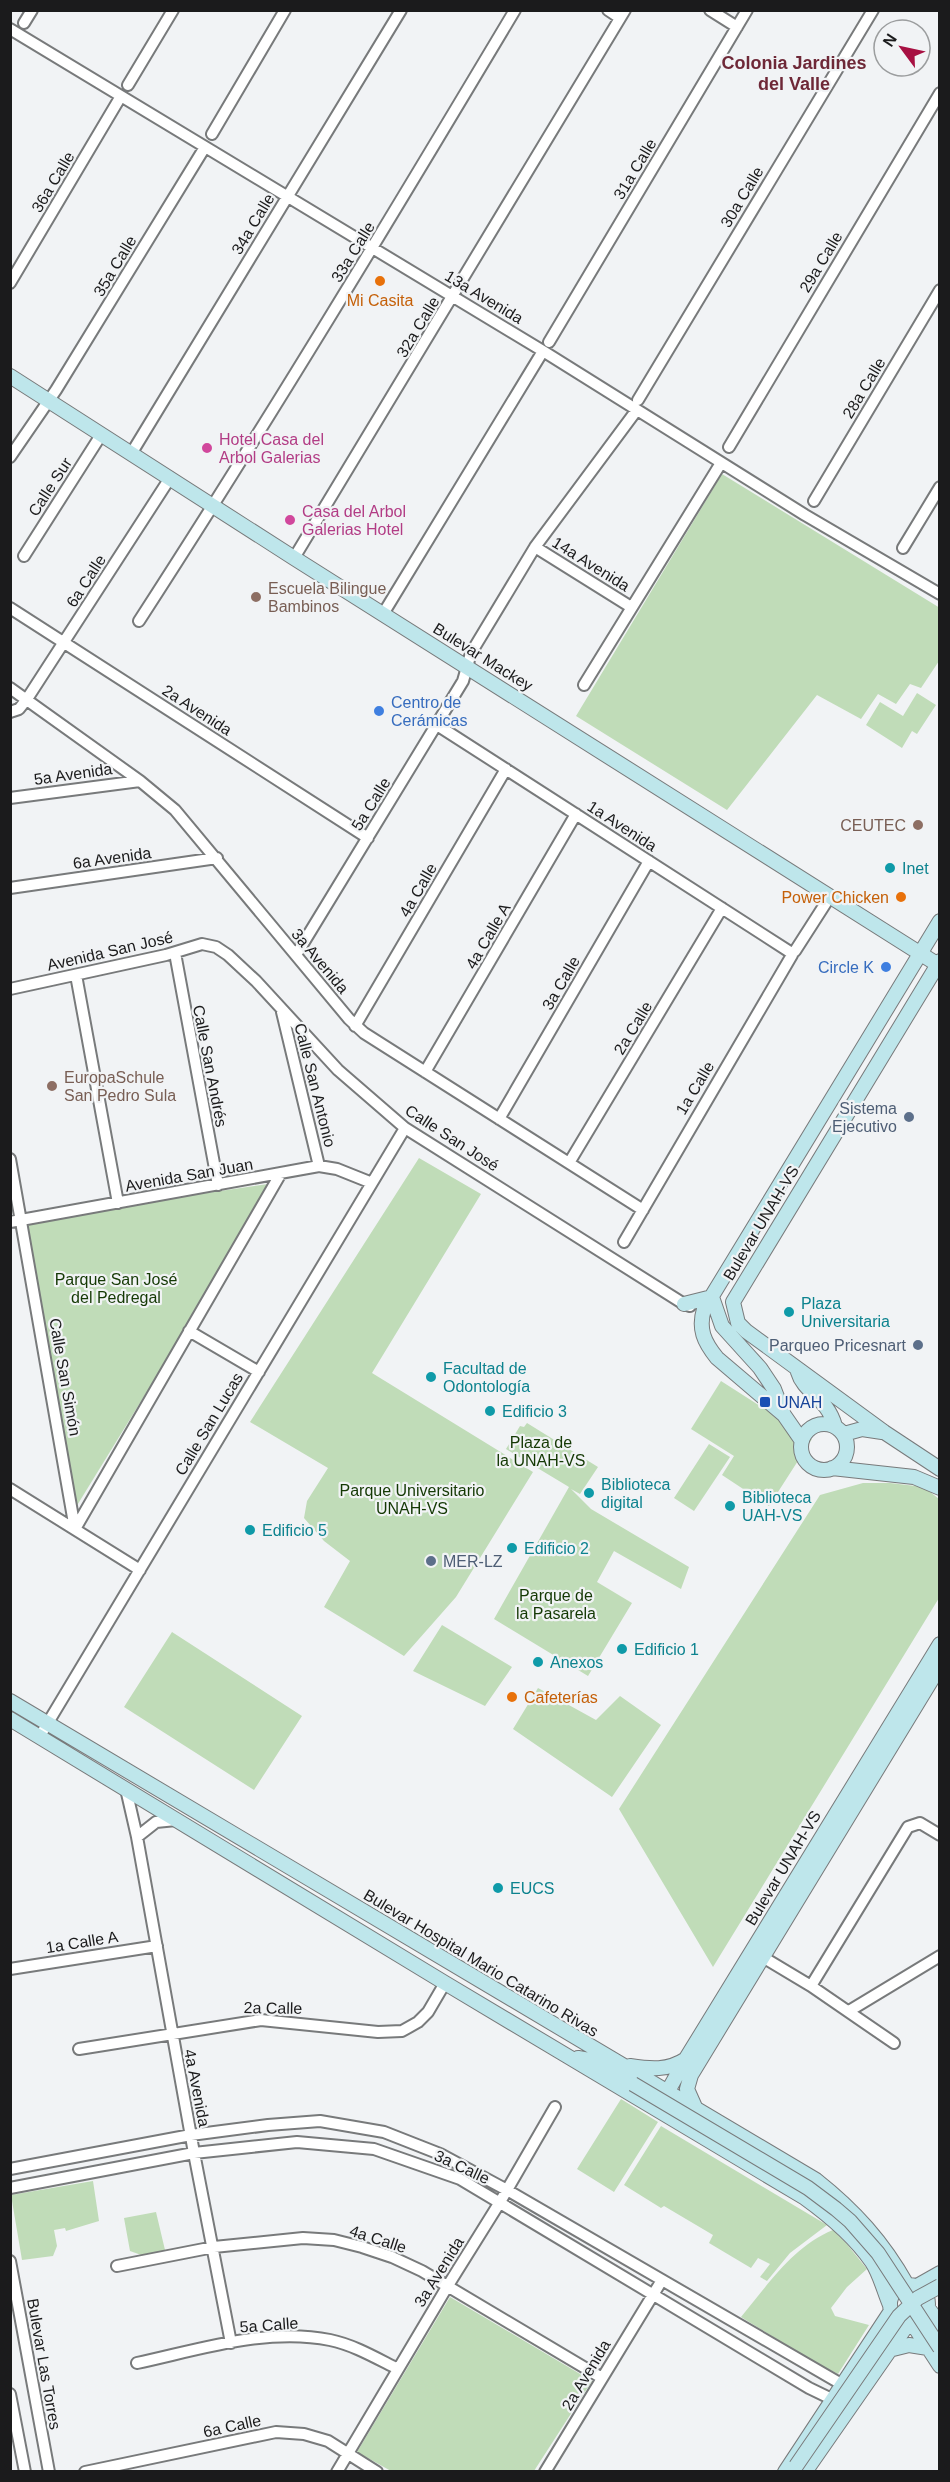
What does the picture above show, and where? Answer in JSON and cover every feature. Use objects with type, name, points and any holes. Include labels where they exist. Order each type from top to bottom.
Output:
[{"type":"main road","name":"Bulevar Mackey","points":[[10,376],[829,898],[939,964]]},
{"type":"main road","name":"Bulevar UNAH-VS","points":[[802,1441],[784,1415],[774,1389],[760,1368],[722,1326],[708,1303],[939,921]]},
{"type":"main road","name":"Bulevar UNAH-VS","points":[[939,964],[733,1302],[738,1323],[884,1432],[939,1469]]},
{"type":"main road","points":[[684,1304],[708,1303],[701,1331],[709,1348],[717,1358],[784,1415]]},
{"type":"main road","points":[[796,1367],[800,1380],[823,1401],[847,1445],[845,1457],[832,1468]]},
{"type":"main road","points":[[884,1432],[862,1429],[839,1430],[817,1425],[808,1431],[802,1441],[802,1453],[811,1465],[820,1469],[832,1468],[914,1477],[939,1488]]},
{"type":"main road","name":"Bulevar UNAH-VS","points":[[852,1798],[939,1644]]},
{"type":"main road","name":"Bulevar UNAH-VS","points":[[664,2113],[668,2091],[687,2058],[852,1798],[939,1666]]},
{"type":"main road","name":"Bulevar Hospital Mario Catarino Rivas","points":[[10,1701],[791,2164],[840,2199],[879,2240],[912,2286]]},
{"type":"main road","points":[[10,1719],[445,1983],[782,2183],[829,2215],[853,2238],[873,2264],[890,2308],[898,2320],[910,2324],[934,2348]]},
{"type":"main road","name":"Bulevar UNAH-VS","points":[[696,2109],[687,2089],[690,2075],[761,1956],[802,1879]]},
{"type":"main road","points":[[577,2039],[595,2061]]},
{"type":"main road","points":[[568,2055],[595,2061],[808,2188],[836,2209],[850,2221],[878,2253],[934,2348],[939,2366]]},
{"type":"main road","points":[[621,2064],[650,2069],[662,2068],[672,2066],[687,2058]]},
{"type":"main road","points":[[795,2470],[832,2400],[890,2308],[892,2294],[896,2289],[912,2286],[939,2273]]},
{"type":"main road","points":[[912,2286],[932,2301],[939,2324]]},
{"type":"main road","points":[[795,2470],[899,2316],[918,2298],[939,2286]]},
{"type":"main road","points":[[795,2470],[852,2404],[910,2324],[923,2318],[932,2301]]},
{"type":"main road","points":[[889,2350],[909,2345],[934,2348]]},
{"type":"street","points":[[24,23],[32,10]]},
{"type":"street","points":[[128,85],[172,10]]},
{"type":"street","points":[[212,134],[285,10]]},
{"type":"street","name":"34a Calle","points":[[131,454],[401,10]]},
{"type":"street","name":"33a Calle","points":[[139,621],[373,248],[514,10]]},
{"type":"street","points":[[608,10],[622,14]]},
{"type":"street","points":[[710,10],[737,27]]},
{"type":"street","name":"31a Calle","points":[[383,614],[747,10]]},
{"type":"street","name":"30a Calle","points":[[468,666],[471,653],[535,547],[637,405],[873,10]]},
{"type":"street","name":"32a Calle","points":[[294,558],[622,14]]},
{"type":"street","name":"13a Avenida","points":[[12,35],[121,96],[453,297],[546,347],[722,463],[939,594]]},
{"type":"street","name":"29a Calle","points":[[729,447],[939,93]]},
{"type":"street","name":"36a Calle","points":[[10,283],[121,96]]},
{"type":"street","name":"35a Calle","points":[[10,457],[56,390],[205,147]]},
{"type":"street","name":"28a Calle","points":[[814,501],[939,290]]},
{"type":"street","name":"Calle Sur","points":[[24,556],[102,435]]},
{"type":"street","points":[[584,685],[722,463]]},
{"type":"street","name":"6a Calle","points":[[27,699],[170,478]]},
{"type":"street","points":[[903,548],[939,487]]},
{"type":"street","name":"14a Avenida","points":[[535,547],[631,607]]},
{"type":"street","name":"2a Avenida","points":[[10,608],[368,838]]},
{"type":"street","name":"5a Calle","points":[[296,955],[463,681],[468,666]]},
{"type":"street","name":"3a Avenida","points":[[10,688],[140,780],[175,810],[355,1026],[643,1210]]},
{"type":"street","points":[[10,712],[19,709],[27,699]]},
{"type":"street","name":"1a Avenida","points":[[437,724],[722,908],[793,951]]},
{"type":"street","name":"4a Calle","points":[[355,1026],[506,769]]},
{"type":"street","name":"5a Avenida","points":[[10,798],[140,780]]},
{"type":"street","name":"4a Calle A","points":[[425,1072],[576,814]]},
{"type":"street","name":"6a Avenida","points":[[10,888],[217,858]]},
{"type":"street","name":"3a Calle","points":[[500,1119],[649,861]]},
{"type":"street","name":"1a Calle","points":[[614,1259],[792,958],[793,951],[829,898]]},
{"type":"street","name":"2a Calle","points":[[568,1163],[722,908]]},
{"type":"street","name":"Avenida San José","points":[[10,989],[202,944],[216,947]]},
{"type":"street","name":"Calle San José","points":[[216,947],[228,955],[339,1070],[405,1128],[684,1304]]},
{"type":"street","name":"Calle San Andrés","points":[[175,952],[218,1185]]},
{"type":"street","points":[[76,975],[118,1203]]},
{"type":"street","name":"Calle San Antonio","points":[[282,1010],[319,1166]]},
{"type":"street","name":"Calle San Lucas","points":[[40,1736],[405,1128]]},
{"type":"street","name":"Calle San Simón","points":[[10,1159],[75,1529]]},
{"type":"street","name":"Avenida San Juan","points":[[10,1222],[319,1166],[337,1169],[372,1183]]},
{"type":"street","points":[[75,1529],[281,1173]]},
{"type":"street","points":[[189,1331],[258,1372]]},
{"type":"street","points":[[10,1489],[140,1570]]},
{"type":"street","name":"4a Avenida","points":[[126,1789],[137,1837],[231,2343]]},
{"type":"street","points":[[137,1837],[148,1826],[156,1822],[176,1820]]},
{"type":"street","points":[[811,1986],[908,1827],[920,1823],[939,1835]]},
{"type":"street","name":"1a Calle A","points":[[10,1968],[157,1946]]},
{"type":"street","points":[[761,1956],[811,1986],[894,2043]]},
{"type":"street","points":[[849,2012],[939,1956]]},
{"type":"street","name":"2a Calle","points":[[79,2049],[261,2020],[378,2032],[402,2031],[418,2022],[428,2012],[445,1983]]},
{"type":"street","name":"3a Avenida","points":[[337,2472],[555,2107]]},
{"type":"street","name":"3a Calle","points":[[10,2169],[191,2135],[268,2125],[320,2121],[384,2132],[440,2154],[507,2190],[843,2385]]},
{"type":"street","name":"3a Calle","points":[[10,2188],[194,2153],[297,2142],[374,2149],[460,2179],[832,2400],[852,2404]]},
{"type":"street","name":"4a Calle","points":[[117,2266],[214,2247],[280,2239],[334,2240],[392,2257],[422,2271],[602,2378]]},
{"type":"street","name":"Bulevar Las Torres","points":[[10,2261],[49,2472]]},
{"type":"street","name":"2a Avenida","points":[[545,2472],[662,2280]]},
{"type":"street","name":"5a Calle","points":[[137,2363],[231,2343],[280,2337],[330,2340],[362,2351],[398,2369]]},
{"type":"street","points":[[10,2394],[25,2472]]},
{"type":"street","name":"6a Calle","points":[[85,2472],[276,2432],[304,2434],[328,2441],[377,2472]]},
{"type":"green space","points":[[722,474],[940,608],[939,661],[921,688],[910,684],[896,704],[878,694],[861,719],[817,695],[727,810],[576,716]]},
{"type":"green space","points":[[917,693],[936,705],[917,734],[912,731],[902,748],[866,725],[880,702],[903,716]]},
{"type":"green space","name":"Parque Universitario UNAH-VS","points":[[419,1158],[481,1194],[372,1373],[533,1472],[456,1597],[404,1656],[324,1607],[350,1561],[324,1541],[304,1518],[307,1501],[328,1468],[250,1422]]},
{"type":"green space","name":"Parque San José del Pedregal","points":[[275,1183],[73,1512],[22,1220]]},
{"type":"green space","points":[[721,1381],[812,1439],[769,1506],[722,1475],[734,1456],[691,1429]]},
{"type":"green space","name":"Parque de la Pasarela","points":[[527,1423],[598,1467],[580,1494],[571,1489],[591,1509],[689,1567],[681,1589],[614,1551],[597,1582],[632,1603],[588,1676],[494,1619],[569,1487],[506,1449],[520,1426],[524,1427]]},
{"type":"green space","points":[[709,1444],[730,1457],[694,1511],[674,1498]]},
{"type":"green space","points":[[863,1483],[924,1487],[939,1499],[939,1598],[713,1967],[619,1809],[820,1495]]},
{"type":"green space","points":[[442,1625],[512,1667],[485,1706],[413,1671]]},
{"type":"green space","points":[[172,1632],[302,1716],[254,1790],[124,1707]]},
{"type":"green space","points":[[538,1688],[596,1720],[620,1696],[661,1725],[612,1797],[513,1729]]},
{"type":"green space","points":[[621,2099],[658,2122],[614,2192],[577,2169]]},
{"type":"green space","points":[[661,2126],[827,2225],[790,2253],[767,2281],[760,2277],[770,2264],[758,2258],[751,2268],[709,2243],[713,2235],[664,2206],[661,2208],[624,2185]]},
{"type":"green space","points":[[93,2181],[99,2221],[66,2231],[65,2228],[54,2230],[57,2246],[53,2256],[22,2260],[11,2195]]},
{"type":"green space","points":[[156,2212],[165,2250],[144,2256],[130,2251],[124,2218]]},
{"type":"green space","points":[[833,2230],[867,2269],[847,2287],[831,2308],[835,2316],[869,2325],[838,2374],[807,2358],[741,2317],[793,2257],[818,2237]]},
{"type":"green space","points":[[450,2297],[592,2381],[534,2471],[391,2471],[357,2452]]},
{"type":"place","name":"Mi Casita","points":[[380,281]]},
{"type":"place","name":"Hotel Casa del Arbol Galerias","points":[[207,448]]},
{"type":"place","name":"Casa del Arbol Galerias Hotel","points":[[290,520]]},
{"type":"place","name":"Escuela Bilingue Bambinos","points":[[256,597]]},
{"type":"place","name":"Centro de Cerámicas","points":[[379,711]]},
{"type":"place","name":"CEUTEC","points":[[918,825]]},
{"type":"place","name":"Inet","points":[[890,868]]},
{"type":"place","name":"Power Chicken","points":[[901,897]]},
{"type":"place","name":"Circle K","points":[[886,967]]},
{"type":"place","name":"EuropaSchule San Pedro Sula","points":[[52,1086]]},
{"type":"place","name":"Sistema Ejecutivo","points":[[909,1117]]},
{"type":"place","name":"Plaza Universitaria","points":[[789,1312]]},
{"type":"place","name":"Parqueo Pricesnart","points":[[918,1345]]},
{"type":"place","name":"Facultad de Odontología","points":[[431,1377]]},
{"type":"place","name":"UNAH","points":[[765,1402]]},
{"type":"place","name":"Edificio 3","points":[[490,1411]]},
{"type":"place","name":"Biblioteca digital","points":[[589,1493]]},
{"type":"place","name":"Biblioteca UAH-VS","points":[[730,1506]]},
{"type":"place","name":"Edificio 5","points":[[250,1530]]},
{"type":"place","name":"Edificio 2","points":[[512,1548]]},
{"type":"place","name":"MER-LZ","points":[[431,1561]]},
{"type":"place","name":"Edificio 1","points":[[622,1649]]},
{"type":"place","name":"Anexos","points":[[538,1662]]},
{"type":"place","name":"Cafeterías","points":[[512,1697]]},
{"type":"place","name":"EUCS","points":[[498,1888]]},
{"type":"district","name":"Colonia Jardines del Valle","points":[[794,73]]},
{"type":"park label","name":"Plaza de la UNAH-VS","points":[[541,1451]]}]
